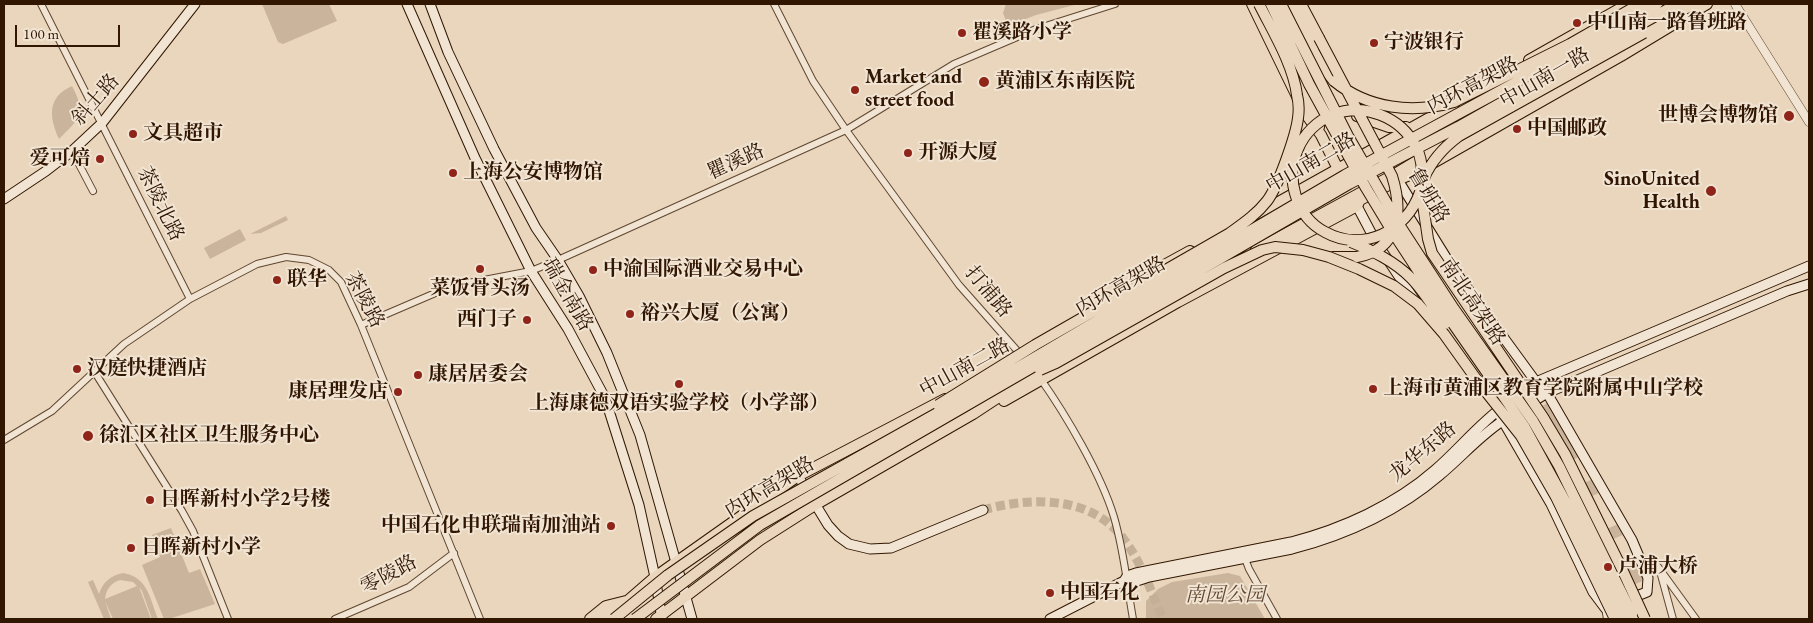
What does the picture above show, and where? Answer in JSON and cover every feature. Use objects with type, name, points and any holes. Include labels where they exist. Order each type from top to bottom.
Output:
[{"type":"main road","name":"斜土路","points":[[4,199],[46,171],[102,124],[195,4]]},
{"type":"main road","name":"瑞金南路","points":[[408,4],[475,158],[531,271],[568,329],[605,398],[639,505],[656,577],[660,618]]},
{"type":"main road","name":"瑞金南路","points":[[430,4],[448,52],[494,149],[536,228],[558,260],[607,353],[640,435],[692,619]]},
{"type":"main road","points":[[1252,4],[1305,113],[1321,135],[1331,155],[1347,167],[1374,177],[1393,177]]},
{"type":"main road","points":[[1260,4],[1294,80],[1298,120],[1297,151],[1292,175],[1297,199],[1304,213],[1324,232],[1380,254],[1412,278],[1487,383],[1521,436],[1556,497],[1614,619]]},
{"type":"main road","points":[[1265,4],[1313,108],[1321,135]]},
{"type":"main road","name":"南北高架路","points":[[1271,4],[1310,84],[1366,188],[1447,315],[1524,426],[1572,512],[1625,619]]},
{"type":"main road","name":"南北高架路","points":[[1281,4],[1348,136],[1391,211],[1454,309],[1537,429],[1559,466],[1635,619]]},
{"type":"main road","points":[[1290,4],[1324,68],[1334,81],[1371,112]]},
{"type":"main road","name":"鲁班路","points":[[1295,4],[1354,114],[1378,148],[1393,177],[1452,268],[1536,382],[1547,393],[1632,540],[1648,578],[1646,592],[1605,608]]},
{"type":"main road","points":[[1302,4],[1392,176],[1397,196],[1396,226],[1392,234],[1380,247],[1369,254],[1357,257],[1330,257]]},
{"type":"main road","name":"鲁班路","points":[[1306,4],[1331,56],[1336,78]]},
{"type":"main road","name":"中山南一路","points":[[1378,148],[1628,4]]},
{"type":"main road","points":[[1390,118],[1454,102],[1570,44],[1640,4]]},
{"type":"main road","name":"中山南一路","points":[[1378,148],[1399,143],[1650,4]]},
{"type":"main road","name":"内环高架路","points":[[614,619],[668,576],[753,516],[1172,278],[1345,175],[1657,4]]},
{"type":"main road","name":"内环高架路","points":[[635,619],[760,525],[1349,184],[1458,127],[1678,4]]},
{"type":"main road","name":"中山南一路","points":[[1393,177],[1419,172],[1621,56],[1707,4]]},
{"type":"main road","points":[[1627,32],[1690,5]]},
{"type":"main road","points":[[1341,238],[1370,239],[1392,230],[1408,216],[1417,202],[1433,160],[1459,136],[1553,85],[1690,5]]},
{"type":"main road","name":"中山南二路","points":[[1038,377],[1357,206],[1360,200],[1393,177],[1528,94],[1690,5]]},
{"type":"main road","points":[[1336,78],[1357,94],[1416,111],[1437,110],[1451,105]]},
{"type":"main road","points":[[1349,92],[1393,108],[1428,109]]},
{"type":"main road","points":[[1278,180],[1305,136],[1316,125],[1330,116],[1352,110],[1371,112],[1390,118],[1406,131],[1417,148],[1422,164],[1422,186],[1428,239],[1432,253],[1493,341],[1552,432],[1592,507],[1645,619]]},
{"type":"main road","points":[[1354,114],[1389,128],[1413,127]]},
{"type":"main road","points":[[888,440],[996,368],[1230,233],[1251,218],[1269,199],[1278,180],[1298,120]]},
{"type":"main road","name":"中山南二路","points":[[606,619],[656,577],[798,476],[1023,358],[1032,342],[1177,258],[1319,180],[1347,167],[1378,148]]},
{"type":"main road","points":[[1023,358],[1343,179],[1347,167]]},
{"type":"main road","points":[[1347,167],[1343,179],[1376,242],[1399,278],[1503,420],[1551,504],[1593,592],[1605,608]]},
{"type":"main road","name":"中山南二路","points":[[660,618],[760,540],[815,505],[973,414],[1002,402],[1038,377],[1352,196],[1393,177]]},
{"type":"main road","points":[[1285,211],[1319,180]]},
{"type":"main road","points":[[1287,233],[1328,222]]},
{"type":"main road","points":[[1004,384],[1056,363],[1224,268],[1262,250],[1275,247],[1292,248],[1330,257],[1394,286],[1418,304],[1444,334],[1479,383],[1521,436]]},
{"type":"main road","name":"龙华东路","points":[[1244,555],[1325,532],[1348,523],[1390,501],[1435,470],[1496,411],[1536,382],[1809,266]]},
{"type":"main road","name":"龙华东路","points":[[1050,619],[1148,570],[1310,544],[1369,520],[1418,492],[1503,420],[1547,393],[1787,291],[1809,284]]},
{"type":"main road","points":[[798,476],[828,525],[838,536],[849,544],[870,549],[891,548],[983,510]]},
{"type":"main road","points":[[599,619],[626,602]]},
{"type":"main road","name":"中山南二路","points":[[590,619],[606,606],[626,602]]},
{"type":"street","name":"茶陵北路","points":[[41,4],[190,300]]},
{"type":"street","name":"打浦路","points":[[774,4],[813,81],[846,130],[959,285],[1038,377],[1069,425],[1101,485],[1113,515],[1133,619]]},
{"type":"street","name":"瞿溪路","points":[[361,325],[440,291],[463,284],[531,271],[558,260],[846,130],[954,64],[1036,29],[1115,4]]},
{"type":"street","points":[[1734,4],[1809,122]]},
{"type":"street","points":[[72,151],[94,191]]},
{"type":"street","points":[[147,234],[155,230]]},
{"type":"street","name":"茶陵路","points":[[4,440],[52,412],[124,344],[190,300],[257,264],[286,257],[309,260],[329,270],[341,282],[361,325],[480,619]]},
{"type":"street","points":[[94,371],[193,531],[228,619]]},
{"type":"street","name":"零陵路","points":[[335,619],[409,587],[454,553]]},
{"type":"street","points":[[1244,555],[1248,569],[1277,619]]},
{"type":"street","points":[[1641,559],[1656,564],[1696,619]]},
{"type":"street","points":[[1660,569],[1673,619]]},
{"type":"street","points":[[1605,608],[1607,619]]},
{"type":"street","points":[[1605,608],[1614,619]]},
{"type":"green space","points":[[262,4],[329,4],[337,21],[283,44],[278,42]]},
{"type":"green space","points":[[1006,4],[1078,4],[1036,15],[1008,26],[1003,13]]},
{"type":"green space","points":[[72,86],[79,103],[79,115],[72,126],[59,139],[53,123],[52,108],[58,96]]},
{"type":"green space","points":[[286,216],[288,220],[261,233],[250,234]]},
{"type":"green space","points":[[240,229],[246,240],[210,259],[204,248]]},
{"type":"green space","points":[[1547,403],[1579,457],[1539,475],[1510,425]]},
{"type":"green space","points":[[1593,479],[1599,493],[1558,511],[1551,497]]},
{"type":"green space","points":[[1618,524],[1625,534],[1579,554],[1575,543]]},
{"type":"green space","points":[[171,528],[189,573],[200,569],[215,604],[164,619],[142,565],[160,557],[152,535]]},
{"type":"green space","points":[[1638,560],[1645,580],[1601,599],[1591,577]]},
{"type":"green space","name":"南园公园","points":[[1228,573],[1240,576],[1265,619],[1146,619],[1146,601],[1158,589],[1172,582]]},
{"type":"green space","points":[[118,574],[131,575],[143,584],[158,619],[152,619],[139,587],[151,619],[113,619],[105,601],[111,619],[104,619],[88,582],[93,580],[99,594],[108,580]],"holes":[[[120,580],[133,582],[137,586],[105,599],[108,589],[114,583]]]},
{"type":"tunnel","points":[[983,510],[1017,503],[1053,502],[1071,505],[1103,519],[1117,531],[1132,551],[1163,619]]},
{"type":"place","name":"中山南一路鲁班路","points":[[1577,23]]},
{"type":"place","name":"瞿溪路小学","points":[[962,33]]},
{"type":"place","name":"宁波银行","points":[[1374,43]]},
{"type":"place","name":"黄浦区东南医院","points":[[984,82]]},
{"type":"place","name":"Market and street food","points":[[855,90]]},
{"type":"place","name":"世博会博物馆","points":[[1789,116]]},
{"type":"place","name":"中国邮政","points":[[1517,129]]},
{"type":"place","name":"文具超市","points":[[133,134]]},
{"type":"place","name":"开源大厦","points":[[908,153]]},
{"type":"place","name":"爱可焙","points":[[100,159]]},
{"type":"place","name":"上海公安博物馆","points":[[453,173]]},
{"type":"place","name":"SinoUnited Health","points":[[1711,191]]},
{"type":"place","name":"菜饭骨头汤","points":[[480,269]]},
{"type":"place","name":"中渝国际酒业交易中心","points":[[593,270]]},
{"type":"place","name":"联华","points":[[277,280]]},
{"type":"place","name":"裕兴大厦（公寓）","points":[[630,314]]},
{"type":"place","name":"西门子","points":[[527,320]]},
{"type":"place","name":"汉庭快捷酒店","points":[[77,369]]},
{"type":"place","name":"康居居委会","points":[[418,375]]},
{"type":"place","name":"上海康德双语实验学校（小学部）","points":[[679,384]]},
{"type":"place","name":"上海市黄浦区教育学院附属中山学校","points":[[1373,389]]},
{"type":"place","name":"康居理发店","points":[[398,392]]},
{"type":"place","name":"徐汇区社区卫生服务中心","points":[[88,436]]},
{"type":"place","name":"日晖新村小学2号楼","points":[[150,500]]},
{"type":"place","name":"中国石化申联瑞南加油站","points":[[611,526]]},
{"type":"place","name":"日晖新村小学","points":[[131,548]]},
{"type":"place","name":"卢浦大桥","points":[[1608,567]]},
{"type":"place","name":"中国石化","points":[[1050,593]]}]
